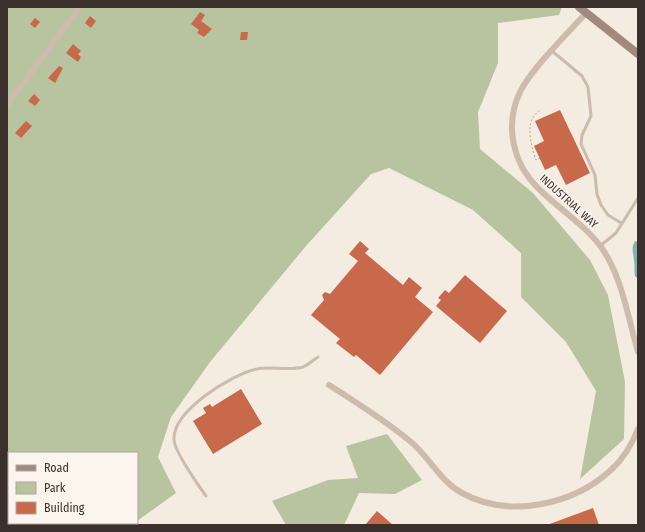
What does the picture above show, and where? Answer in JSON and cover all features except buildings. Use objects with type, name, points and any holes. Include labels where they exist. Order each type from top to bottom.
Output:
[{"type":"street","points":[[7,105],[80,7]]},
{"type":"street","points":[[579,7],[638,54]]},
{"type":"street","name":"INDUSTRIAL WAY","points":[[586,13],[527,81],[517,100],[512,122],[514,145],[520,164],[531,181],[600,246],[610,262],[617,279],[638,352]]},
{"type":"street","points":[[329,385],[412,443],[436,472],[454,488],[474,499],[494,504],[513,506],[537,505],[580,491],[612,469],[630,445],[638,429]]},
{"type":"lane","points":[[552,51],[582,76],[588,86],[591,116],[582,135],[581,144],[595,175],[597,194],[601,205],[608,216],[622,223]]},
{"type":"lane","points":[[600,246],[614,236],[638,198]]},
{"type":"lane","points":[[206,496],[176,446],[175,434],[183,418],[205,396],[232,378],[258,369],[301,367],[318,357]]},
{"type":"path","points":[[540,158],[536,160],[530,133],[532,120],[541,109]]},
{"type":"green space","points":[[7,7],[562,7],[559,15],[498,23],[498,63],[478,112],[480,149],[533,193],[590,260],[608,295],[625,382],[624,439],[580,479],[596,391],[566,342],[521,297],[521,253],[473,210],[389,168],[371,174],[306,246],[210,362],[171,417],[158,457],[176,493],[138,520],[138,452],[8,452],[8,524],[132,524],[7,525]]},
{"type":"green space","points":[[387,434],[422,480],[395,494],[359,493],[344,525],[286,525],[272,501],[328,480],[358,478],[346,446]]},
{"type":"water","points":[[635,241],[638,242],[638,279],[635,276],[633,246]]}]
